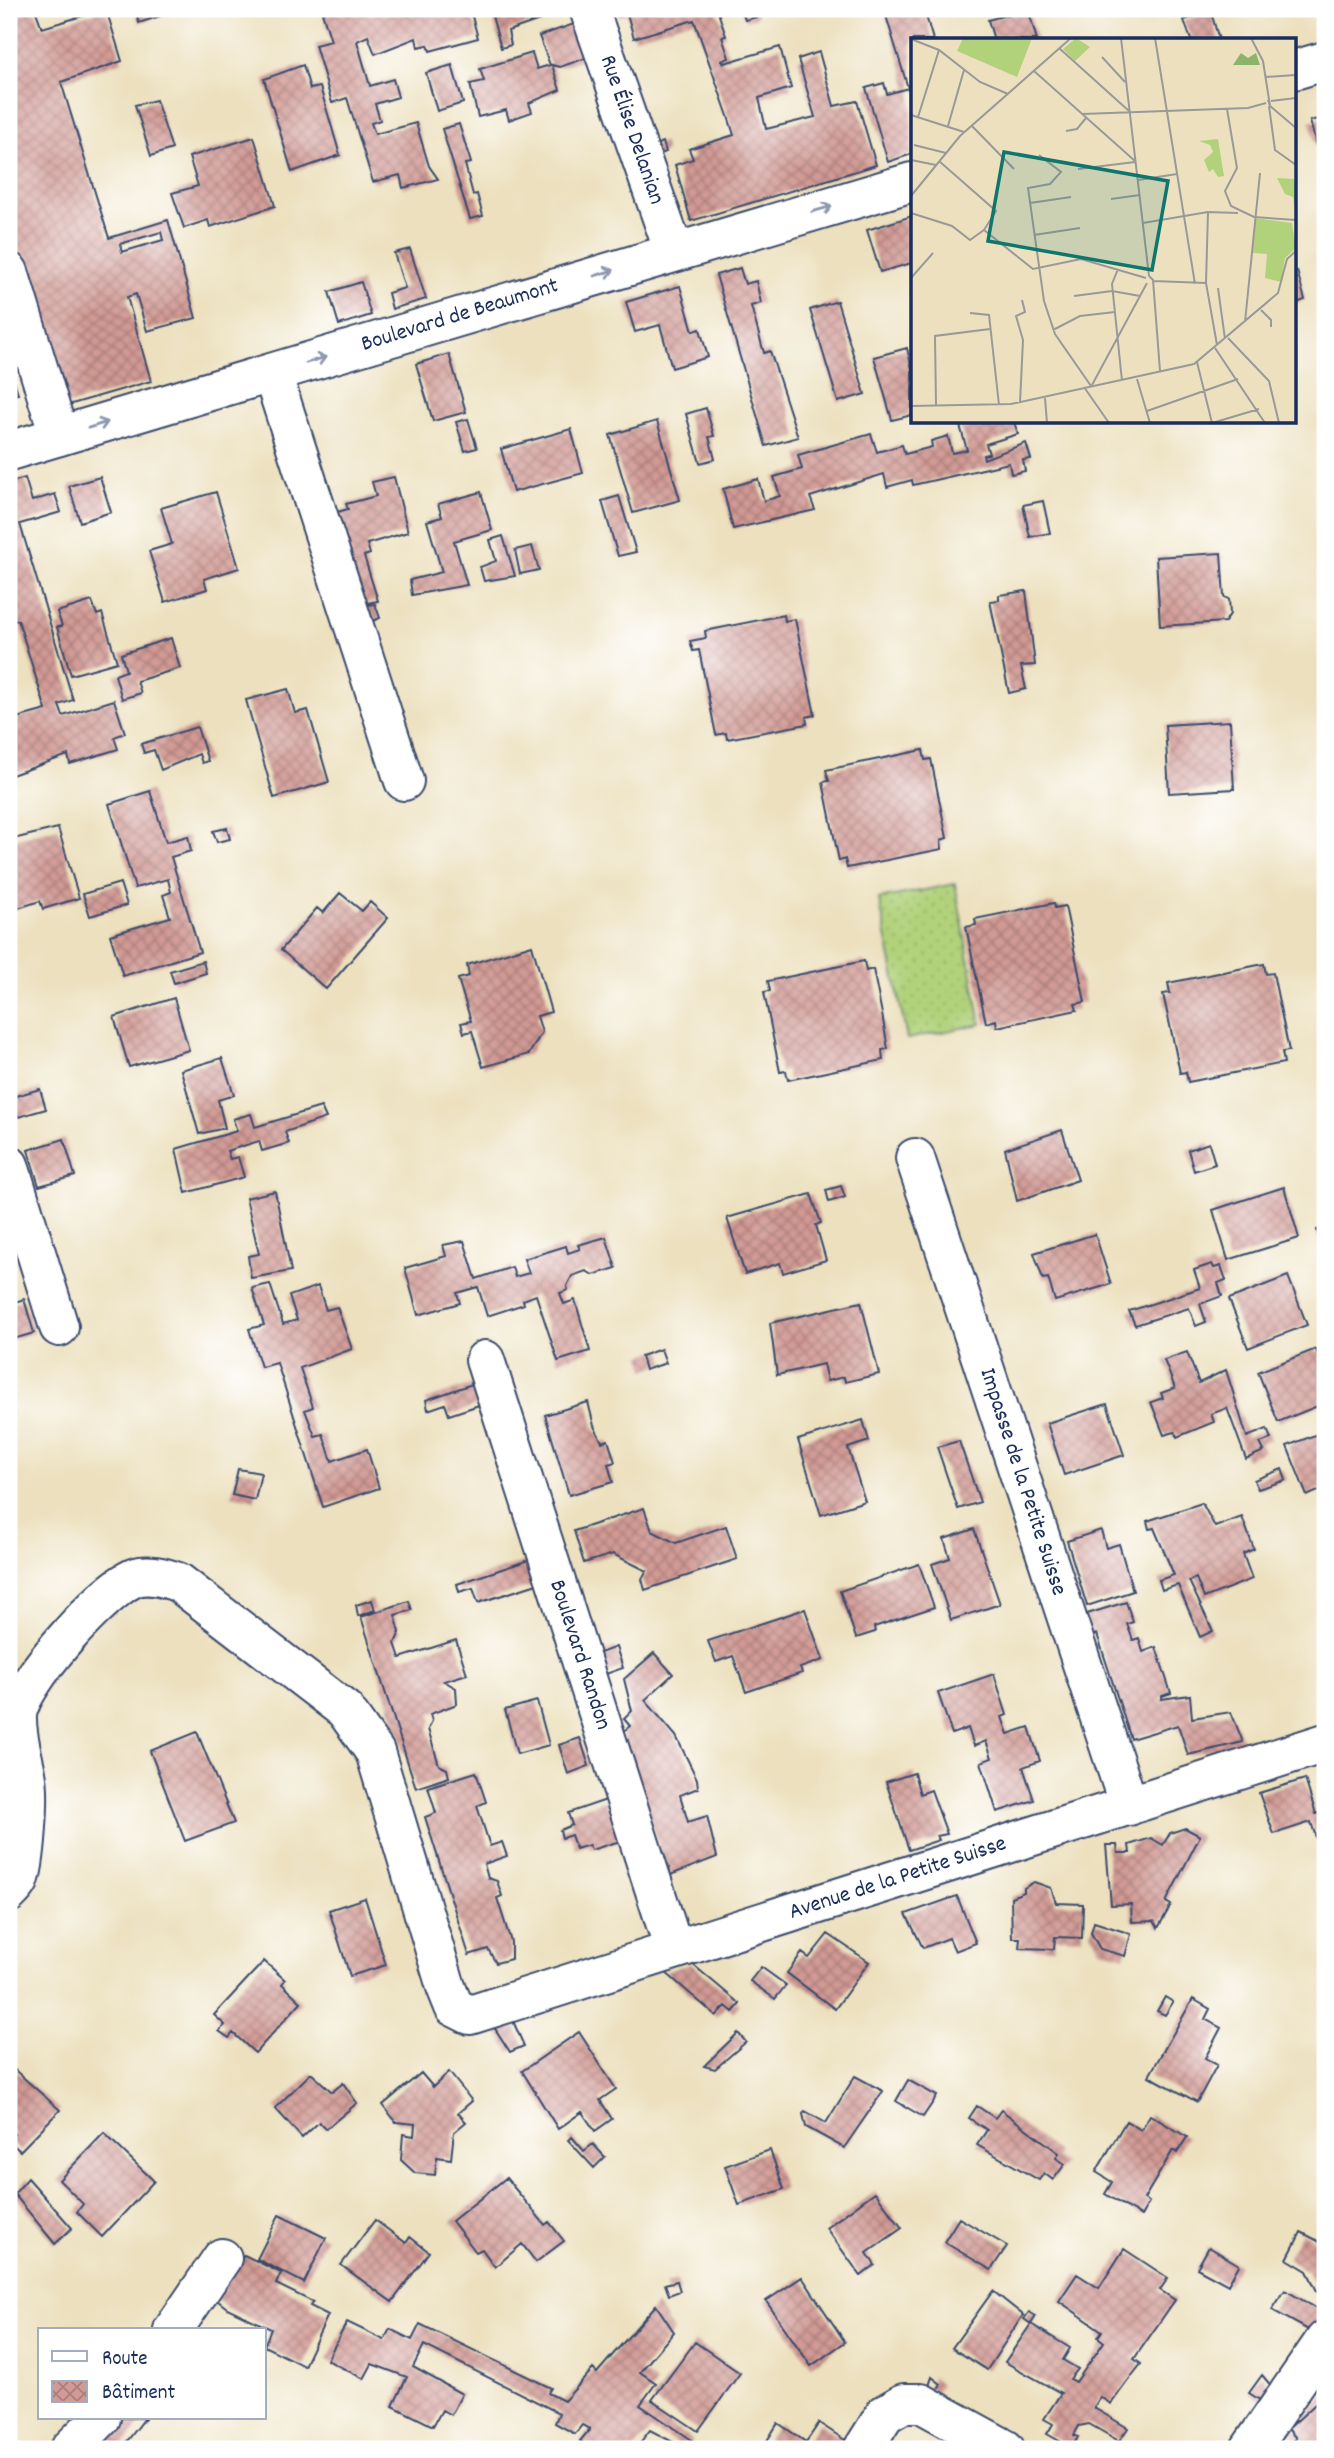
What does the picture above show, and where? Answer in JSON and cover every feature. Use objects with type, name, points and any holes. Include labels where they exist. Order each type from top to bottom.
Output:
[{"type":"street","name":"Rue Élise Delanian","points":[[589,9],[674,252]]},
{"type":"street","points":[[1296,69],[1325,61]]},
{"type":"street","name":"Boulevard de Beaumont","points":[[9,451],[911,182]]},
{"type":"street","points":[[9,272],[59,436]]},
{"type":"street","points":[[272,373],[404,781]]},
{"type":"street","name":"Impasse de la Petite Suisse","points":[[915,1158],[1129,1806]]},
{"type":"street","points":[[9,1165],[59,1327]]},
{"type":"street","name":"Boulevard Randon","points":[[485,1360],[674,1951]]},
{"type":"street","name":"Avenue de la Petite Suisse","points":[[9,1893],[19,1881],[26,1830],[28,1784],[16,1715],[23,1694],[86,1615],[118,1585],[139,1576],[159,1576],[178,1582],[345,1710],[375,1752],[446,1987],[454,2007],[470,2015],[1325,1743]]},
{"type":"street","points":[[174,2328],[222,2258]]},
{"type":"street","points":[[1250,2449],[1325,2340]]},
{"type":"street","points":[[863,2449],[885,2414],[904,2403],[921,2403],[1005,2449]]},
{"type":"street","points":[[70,2449],[98,2420]]},
{"type":"green space","points":[[955,884],[981,1024],[907,1039],[879,899]]},
{"type":"building","points":[[9,9],[35,9],[42,28],[106,9],[122,61],[61,82],[109,238],[168,220],[196,318],[147,331],[136,294],[127,297],[151,381],[58,408],[9,239]],"holes":[[[161,232],[163,240],[122,252],[120,244]]]},
{"type":"building","points":[[135,9],[181,9],[139,23]]},
{"type":"building","points":[[334,9],[407,9],[409,16],[408,9],[470,9],[478,38],[430,51],[428,45],[418,47],[416,38],[375,54],[368,36],[357,41],[370,86],[393,79],[398,97],[375,104],[380,120],[371,123],[375,134],[416,123],[429,166],[438,179],[403,188],[400,175],[373,182],[347,98],[332,103],[315,45],[331,41],[322,12]]},
{"type":"building","points":[[490,9],[556,9],[557,14],[508,31],[511,45],[501,48]]},
{"type":"building","points":[[617,9],[717,9],[726,36],[722,37],[729,58],[722,60],[724,63],[780,47],[791,88],[759,98],[766,129],[815,117],[798,59],[819,52],[834,106],[857,101],[876,165],[691,221],[675,165],[693,159],[689,149],[734,135],[728,116],[694,20],[634,38],[627,14],[619,16]]},
{"type":"building","points":[[741,9],[764,9],[756,12],[757,17],[745,20]]},
{"type":"building","points":[[884,9],[924,9],[932,38],[911,38],[911,154],[888,162],[866,88],[884,83],[887,94],[908,88]]},
{"type":"building","points":[[1028,9],[1036,38],[993,38],[988,20]]},
{"type":"building","points":[[1211,12],[1218,38],[1190,38],[1184,20]]},
{"type":"building","points":[[577,23],[589,57],[560,67],[552,65],[560,90],[529,103],[532,112],[509,120],[506,110],[478,117],[470,84],[484,81],[480,69],[532,53],[537,69],[550,65],[539,36]]},
{"type":"building","points":[[303,65],[310,89],[320,87],[340,155],[292,172],[264,79]]},
{"type":"building","points":[[452,65],[463,103],[437,111],[426,73]]},
{"type":"building","points":[[156,100],[172,149],[151,156],[135,105]]},
{"type":"building","points":[[1325,117],[1325,175],[1324,175],[1310,121]]},
{"type":"building","points":[[459,124],[471,163],[465,164],[473,195],[477,194],[483,216],[470,219],[442,129]]},
{"type":"building","points":[[254,137],[275,206],[210,227],[208,220],[184,228],[172,193],[198,186],[189,157]]},
{"type":"building","points":[[663,142],[666,152],[656,156],[652,146]]},
{"type":"building","points":[[911,216],[911,263],[880,272],[867,230]]},
{"type":"building","points":[[410,249],[426,299],[392,309],[388,293],[405,288],[394,253]]},
{"type":"building","points":[[740,268],[745,284],[756,281],[761,303],[751,306],[764,353],[770,351],[798,437],[766,446],[716,275]]},
{"type":"building","points":[[1296,271],[1305,300],[1296,303]]},
{"type":"building","points":[[361,282],[371,315],[339,325],[329,292]]},
{"type":"building","points":[[680,286],[693,331],[700,329],[708,357],[672,368],[660,325],[635,332],[626,302]]},
{"type":"building","points":[[837,301],[865,394],[838,402],[810,310]]},
{"type":"building","points":[[907,348],[911,365],[911,415],[892,420],[874,357]]},
{"type":"building","points":[[449,354],[466,412],[433,421],[416,364]]},
{"type":"building","points":[[9,363],[18,394],[9,396]]},
{"type":"building","points":[[706,408],[714,436],[709,437],[715,459],[700,463],[686,414]]},
{"type":"building","points":[[468,419],[477,448],[465,451],[456,422]]},
{"type":"building","points":[[657,421],[680,500],[633,513],[610,435]]},
{"type":"building","points":[[960,424],[1015,424],[1018,434],[986,444],[989,454],[983,455],[984,459],[1026,443],[1031,459],[1023,460],[1025,471],[1011,474],[1009,463],[913,485],[912,480],[887,487],[884,474],[810,497],[815,510],[733,529],[723,489],[758,479],[764,501],[780,496],[774,477],[802,469],[798,455],[871,434],[877,452],[902,445],[905,454],[932,447],[931,441],[948,436],[952,453],[967,450]]},
{"type":"building","points":[[571,429],[583,473],[513,492],[501,449]]},
{"type":"building","points":[[100,477],[111,512],[80,522],[69,486]]},
{"type":"building","points":[[394,477],[408,532],[367,544],[370,554],[364,556],[378,601],[353,606],[327,515],[348,509],[346,504],[376,496],[372,482]]},
{"type":"building","points":[[25,478],[32,501],[55,494],[61,512],[20,524],[73,700],[59,705],[63,716],[114,700],[125,733],[114,737],[118,749],[70,764],[68,755],[9,776],[9,720],[46,710],[18,620],[9,622],[9,483]]},
{"type":"building","points":[[216,492],[239,568],[204,579],[207,589],[165,602],[149,551],[172,544],[161,508]]},
{"type":"building","points":[[481,492],[492,530],[454,541],[467,585],[412,595],[410,580],[442,572],[427,521],[442,517],[438,504]]},
{"type":"building","points":[[619,496],[636,552],[618,556],[602,501]]},
{"type":"building","points":[[1043,501],[1050,533],[1030,537],[1023,505]]},
{"type":"building","points":[[503,536],[515,576],[484,581],[480,567],[496,561],[490,540]]},
{"type":"building","points":[[532,546],[539,570],[520,574],[515,550]]},
{"type":"building","points":[[1221,553],[1224,597],[1229,599],[1230,614],[1225,622],[1160,626],[1156,557]]},
{"type":"building","points":[[1026,591],[1035,665],[1021,666],[1026,689],[1009,693],[990,601],[999,600],[999,595]]},
{"type":"building","points":[[92,601],[97,615],[102,613],[117,662],[71,675],[57,627],[62,626],[57,612]]},
{"type":"building","points":[[375,604],[380,618],[368,623],[360,606]]},
{"type":"building","points":[[784,615],[785,621],[795,619],[815,715],[806,717],[807,724],[727,739],[726,733],[716,735],[699,650],[693,651],[690,641],[706,638],[705,631]]},
{"type":"building","points":[[171,638],[180,668],[137,681],[141,693],[122,699],[115,675],[126,671],[121,654]]},
{"type":"building","points":[[288,689],[295,713],[308,710],[329,782],[274,798],[246,700]]},
{"type":"building","points":[[1230,721],[1234,789],[1169,793],[1165,725]]},
{"type":"building","points":[[197,727],[208,761],[202,763],[199,754],[161,770],[154,750],[144,753],[141,744]]},
{"type":"building","points":[[923,750],[925,760],[931,759],[947,838],[941,840],[942,849],[847,868],[845,859],[839,861],[823,782],[829,781],[826,770]]},
{"type":"building","points":[[150,791],[166,842],[188,836],[191,851],[171,857],[200,952],[123,976],[110,935],[170,917],[163,895],[171,892],[168,879],[135,888],[109,804]]},
{"type":"building","points":[[58,828],[79,898],[43,909],[40,901],[9,911],[9,840]]},
{"type":"building","points":[[227,828],[230,839],[217,842],[213,831]]},
{"type":"building","points":[[120,883],[127,905],[90,916],[83,894]]},
{"type":"building","points":[[340,893],[362,911],[370,902],[388,918],[326,989],[281,950],[317,908],[323,913]]},
{"type":"building","points":[[1054,903],[1055,908],[1065,906],[1085,1002],[1075,1004],[1077,1010],[997,1027],[996,1020],[986,1023],[966,927],[976,925],[975,919]]},
{"type":"building","points":[[532,945],[551,1012],[537,1016],[542,1032],[529,1054],[483,1067],[472,1031],[464,1033],[461,1023],[471,1021],[458,979],[469,976],[467,965]]},
{"type":"building","points":[[203,961],[206,973],[174,983],[170,971]]},
{"type":"building","points":[[864,961],[866,971],[873,969],[882,1014],[888,1049],[882,1050],[883,1060],[788,1080],[786,1071],[780,1072],[764,992],[770,991],[768,981]]},
{"type":"building","points":[[1264,964],[1266,974],[1273,973],[1289,1051],[1282,1052],[1284,1063],[1188,1082],[1186,1072],[1180,1073],[1163,994],[1170,993],[1168,983]]},
{"type":"building","points":[[174,998],[189,1050],[129,1067],[114,1017]]},
{"type":"building","points":[[222,1058],[234,1095],[218,1100],[225,1128],[199,1134],[181,1070]]},
{"type":"building","points":[[40,1089],[46,1109],[18,1117],[12,1097]]},
{"type":"building","points":[[321,1107],[326,1118],[285,1132],[289,1143],[262,1151],[259,1141],[227,1151],[230,1159],[238,1157],[244,1177],[186,1193],[176,1149],[237,1131],[233,1119],[251,1114],[255,1127]]},
{"type":"building","points":[[1062,1130],[1078,1180],[1017,1201],[1005,1149]]},
{"type":"building","points":[[64,1139],[75,1176],[39,1186],[28,1150]]},
{"type":"building","points":[[1209,1143],[1215,1164],[1194,1171],[1188,1150]]},
{"type":"building","points":[[841,1186],[845,1197],[829,1202],[826,1190]]},
{"type":"building","points":[[1284,1187],[1299,1238],[1228,1260],[1213,1210]]},
{"type":"building","points":[[275,1191],[291,1271],[251,1278],[248,1256],[259,1254],[246,1198]]},
{"type":"building","points":[[811,1194],[821,1223],[816,1225],[826,1260],[783,1273],[780,1263],[745,1274],[727,1218]]},
{"type":"building","points":[[1325,1228],[1325,1248],[1322,1249],[1317,1230]]},
{"type":"building","points":[[1095,1234],[1111,1284],[1055,1301],[1048,1278],[1043,1279],[1034,1253]]},
{"type":"building","points":[[606,1237],[616,1268],[593,1275],[586,1271],[572,1276],[568,1290],[560,1293],[564,1304],[575,1300],[590,1351],[558,1361],[536,1295],[523,1300],[524,1304],[487,1316],[478,1287],[457,1293],[460,1303],[418,1315],[405,1268],[446,1256],[443,1245],[464,1241],[476,1279],[512,1267],[515,1277],[529,1273],[524,1259],[566,1246],[568,1253],[580,1249],[578,1245]]},
{"type":"building","points":[[1212,1264],[1214,1268],[1221,1266],[1226,1280],[1218,1283],[1222,1296],[1200,1304],[1206,1322],[1196,1326],[1189,1308],[1135,1325],[1129,1311],[1200,1288],[1194,1270]]},
{"type":"building","points":[[1288,1276],[1307,1325],[1248,1348],[1229,1299]]},
{"type":"building","points":[[270,1284],[283,1324],[297,1320],[289,1296],[318,1286],[326,1310],[337,1307],[352,1349],[300,1368],[313,1407],[305,1410],[315,1436],[323,1434],[332,1461],[367,1449],[379,1488],[323,1507],[277,1363],[261,1367],[249,1329],[264,1325],[252,1288]]},
{"type":"building","points":[[24,1299],[34,1333],[10,1340],[9,1304]]},
{"type":"building","points":[[861,1302],[879,1374],[845,1382],[844,1377],[827,1381],[823,1364],[777,1375],[770,1323]]},
{"type":"building","points":[[1325,1348],[1325,1403],[1278,1422],[1258,1372]]},
{"type":"building","points":[[661,1349],[666,1363],[645,1370],[641,1356]]},
{"type":"building","points":[[1187,1352],[1199,1383],[1226,1370],[1247,1437],[1267,1429],[1271,1439],[1260,1443],[1264,1451],[1246,1459],[1227,1408],[1211,1414],[1214,1422],[1177,1437],[1175,1432],[1164,1435],[1151,1402],[1163,1398],[1161,1393],[1175,1388],[1164,1360]]},
{"type":"building","points":[[472,1384],[479,1405],[449,1415],[445,1404],[428,1410],[426,1400]]},
{"type":"building","points":[[588,1402],[594,1426],[602,1442],[608,1440],[615,1462],[608,1464],[613,1482],[569,1495],[545,1415]]},
{"type":"building","points":[[1107,1404],[1124,1455],[1064,1475],[1047,1423]]},
{"type":"building","points":[[863,1420],[869,1441],[848,1448],[865,1501],[821,1515],[798,1440]]},
{"type":"building","points":[[1325,1431],[1325,1488],[1307,1496],[1287,1446]]},
{"type":"building","points":[[959,1441],[980,1502],[958,1509],[937,1447]]},
{"type":"building","points":[[238,1469],[261,1473],[255,1500],[232,1495]]},
{"type":"building","points":[[1282,1469],[1286,1480],[1258,1489],[1254,1480]]},
{"type":"building","points":[[1202,1503],[1215,1527],[1242,1517],[1254,1549],[1243,1554],[1252,1579],[1204,1598],[1196,1578],[1189,1581],[1213,1631],[1200,1637],[1178,1585],[1162,1590],[1159,1580],[1174,1575],[1154,1528],[1149,1529],[1147,1521]]},
{"type":"building","points":[[644,1508],[652,1531],[676,1543],[726,1526],[737,1559],[645,1590],[642,1579],[647,1571],[613,1554],[584,1563],[574,1531]]},
{"type":"building","points":[[974,1529],[1000,1604],[951,1620],[932,1564],[950,1558],[944,1539]]},
{"type":"building","points":[[1101,1530],[1106,1548],[1119,1544],[1133,1591],[1087,1606],[1067,1541]]},
{"type":"building","points":[[529,1560],[537,1584],[478,1603],[473,1588],[459,1592],[457,1584]]},
{"type":"building","points":[[919,1564],[934,1607],[874,1627],[875,1632],[856,1638],[840,1591]]},
{"type":"building","points":[[372,1600],[375,1610],[358,1616],[356,1605]]},
{"type":"building","points":[[409,1601],[412,1610],[395,1615],[400,1632],[395,1643],[400,1658],[456,1640],[467,1674],[444,1681],[456,1688],[457,1704],[430,1714],[432,1721],[428,1729],[439,1765],[447,1769],[449,1777],[416,1788],[361,1617]]},
{"type":"building","points":[[1126,1602],[1133,1622],[1127,1624],[1133,1640],[1139,1638],[1143,1652],[1156,1647],[1171,1693],[1161,1699],[1190,1695],[1192,1718],[1231,1712],[1243,1742],[1188,1755],[1178,1725],[1131,1739],[1097,1634],[1091,1636],[1084,1615]]},
{"type":"building","points":[[805,1609],[823,1660],[800,1668],[802,1673],[746,1692],[733,1656],[716,1662],[708,1641]]},
{"type":"building","points":[[616,1647],[623,1668],[603,1675],[597,1654]]},
{"type":"building","points":[[654,1653],[673,1674],[645,1700],[676,1736],[697,1779],[698,1788],[680,1795],[688,1822],[707,1816],[717,1857],[668,1876],[622,1733],[630,1726],[624,1719],[632,1711],[624,1679]]},
{"type":"building","points":[[994,1674],[1007,1715],[1002,1717],[1008,1734],[1029,1727],[1040,1761],[1023,1767],[1034,1800],[997,1812],[981,1762],[992,1758],[986,1741],[974,1746],[968,1728],[952,1734],[938,1693]]},
{"type":"building","points":[[537,1701],[549,1745],[517,1754],[505,1710]]},
{"type":"building","points":[[197,1732],[234,1823],[185,1841],[150,1751]]},
{"type":"building","points":[[580,1738],[589,1766],[568,1774],[559,1745]]},
{"type":"building","points":[[476,1772],[486,1802],[477,1806],[490,1846],[502,1842],[507,1856],[484,1864],[488,1878],[497,1881],[502,1896],[497,1898],[511,1942],[511,1959],[496,1963],[488,1949],[469,1955],[425,1817],[436,1813],[428,1787]]},
{"type":"building","points":[[914,1773],[920,1794],[931,1790],[947,1834],[937,1836],[939,1840],[909,1850],[886,1782]]},
{"type":"building","points":[[1305,1779],[1316,1814],[1325,1811],[1325,1866],[1311,1822],[1274,1834],[1259,1793]]},
{"type":"building","points":[[606,1800],[620,1841],[591,1850],[589,1845],[576,1849],[571,1835],[562,1838],[560,1830],[572,1825],[568,1813]]},
{"type":"building","points":[[1185,1828],[1200,1836],[1166,1902],[1171,1905],[1158,1928],[1154,1921],[1132,1922],[1131,1904],[1111,1905],[1106,1845],[1117,1845],[1118,1853],[1130,1853],[1129,1845],[1151,1838],[1163,1845],[1170,1833]]},
{"type":"building","points":[[1034,1882],[1051,1888],[1056,1903],[1083,1904],[1082,1938],[1055,1937],[1054,1949],[1019,1948],[1020,1938],[1012,1938],[1011,1897],[1024,1892],[1024,1888]]},
{"type":"building","points":[[957,1896],[976,1943],[955,1951],[949,1938],[923,1948],[906,1914]]},
{"type":"building","points":[[365,1898],[386,1965],[350,1976],[329,1910]]},
{"type":"building","points":[[1094,1922],[1131,1934],[1125,1956],[1100,1949],[1091,1933]]},
{"type":"building","points":[[828,1934],[869,1962],[835,2009],[787,1973],[802,1953],[809,1958]]},
{"type":"building","points":[[264,1961],[285,1980],[282,1984],[301,2002],[255,2053],[233,2033],[229,2038],[219,2031],[225,2025],[214,2015]]},
{"type":"building","points":[[691,1963],[740,2004],[733,2012],[726,2006],[716,2016],[665,1972]]},
{"type":"building","points":[[761,1967],[786,1985],[775,1999],[750,1981]]},
{"type":"building","points":[[1165,1997],[1173,2002],[1165,2015],[1157,2011]]},
{"type":"building","points":[[1193,1999],[1210,2009],[1205,2019],[1221,2028],[1205,2058],[1217,2065],[1197,2102],[1149,2076]]},
{"type":"building","points":[[513,2021],[524,2046],[510,2052],[494,2027]]},
{"type":"building","points":[[579,2032],[616,2089],[600,2100],[612,2119],[595,2131],[582,2112],[558,2129],[522,2071]]},
{"type":"building","points":[[738,2033],[746,2042],[715,2069],[704,2066]]},
{"type":"building","points":[[9,2065],[60,2110],[20,2151],[9,2141],[14,2134],[9,2130]]},
{"type":"building","points":[[449,2072],[472,2101],[458,2113],[466,2122],[454,2132],[451,2159],[437,2157],[435,2175],[415,2173],[401,2160],[403,2134],[414,2136],[415,2124],[396,2122],[383,2105],[421,2073],[433,2087]]},
{"type":"building","points":[[311,2073],[332,2092],[343,2083],[357,2103],[326,2129],[319,2122],[302,2138],[275,2108]]},
{"type":"building","points":[[855,2076],[883,2091],[844,2148],[806,2127],[803,2114],[805,2111],[826,2123]]},
{"type":"building","points":[[908,2080],[937,2096],[923,2117],[896,2101]]},
{"type":"building","points":[[977,2106],[995,2118],[1001,2110],[1059,2153],[1056,2158],[1065,2164],[1053,2180],[1044,2173],[1039,2180],[977,2145],[987,2130],[969,2118]]},
{"type":"building","points":[[1150,2115],[1187,2137],[1177,2153],[1173,2150],[1144,2199],[1149,2202],[1141,2216],[1105,2194],[1112,2182],[1096,2172],[1126,2121],[1141,2130]]},
{"type":"building","points":[[104,2133],[154,2181],[102,2237],[77,2212],[83,2204],[59,2180]]},
{"type":"building","points":[[572,2137],[584,2151],[593,2144],[605,2157],[594,2168],[568,2140]]},
{"type":"building","points":[[770,2150],[784,2189],[739,2205],[725,2166]]},
{"type":"building","points":[[28,2178],[72,2228],[55,2244],[14,2194]]},
{"type":"building","points":[[506,2178],[545,2225],[549,2222],[564,2241],[536,2262],[522,2244],[495,2267],[482,2249],[476,2252],[452,2221]]},
{"type":"building","points":[[875,2192],[902,2228],[867,2253],[875,2265],[861,2276],[826,2228]]},
{"type":"building","points":[[279,2215],[326,2238],[304,2283],[257,2259]]},
{"type":"building","points":[[959,2218],[1007,2246],[991,2270],[944,2242]]},
{"type":"building","points":[[375,2220],[406,2243],[410,2237],[429,2252],[392,2302],[341,2265]]},
{"type":"building","points":[[1301,2232],[1320,2242],[1325,2239],[1325,2297],[1317,2291],[1307,2271],[1287,2259]]},
{"type":"building","points":[[1209,2247],[1239,2265],[1228,2285],[1197,2268]]},
{"type":"building","points":[[1124,2249],[1168,2278],[1160,2290],[1175,2300],[1134,2359],[1141,2364],[1111,2404],[1100,2397],[1094,2408],[1128,2428],[1119,2441],[1089,2424],[1079,2426],[1074,2435],[1078,2437],[1072,2448],[1047,2434],[1053,2424],[1044,2419],[1061,2393],[1005,2362],[1031,2324],[1070,2348],[1063,2360],[1078,2369],[1070,2379],[1076,2382],[1104,2342],[1098,2337],[1102,2331],[1059,2301],[1077,2274],[1099,2288]]},
{"type":"building","points":[[244,2255],[281,2273],[276,2284],[313,2302],[310,2306],[328,2315],[304,2366],[266,2347],[271,2329],[227,2308],[213,2297]]},
{"type":"building","points":[[802,2277],[845,2342],[811,2366],[766,2301]]},
{"type":"building","points":[[677,2281],[680,2291],[669,2295],[665,2284]]},
{"type":"building","points":[[1285,2290],[1321,2311],[1312,2332],[1272,2310]]},
{"type":"building","points":[[993,2291],[1023,2315],[987,2370],[952,2348]]},
{"type":"building","points":[[656,2305],[674,2332],[640,2372],[656,2383],[640,2405],[692,2440],[686,2449],[650,2430],[635,2449],[593,2449],[580,2441],[590,2429],[582,2425],[575,2434],[555,2423],[559,2413],[424,2345],[413,2367],[462,2394],[451,2415],[442,2410],[433,2426],[393,2406],[407,2377],[372,2364],[364,2379],[327,2360],[347,2322],[384,2340],[390,2329],[412,2340],[420,2324],[551,2388],[548,2393],[564,2401],[593,2369],[597,2373]]},
{"type":"building","points":[[1029,2312],[1036,2316],[1031,2324],[1024,2319]]},
{"type":"building","points":[[695,2342],[740,2373],[698,2431],[652,2400]]},
{"type":"building","points":[[1262,2375],[1273,2388],[1263,2402],[1249,2393]]},
{"type":"building","points":[[932,2377],[941,2384],[935,2393],[929,2386]]},
{"type":"building","points":[[1325,2395],[1325,2449],[1299,2449],[1292,2442],[1296,2438],[1288,2429]]},
{"type":"building","points":[[114,2420],[143,2420],[121,2449],[88,2449]]},
{"type":"building","points":[[778,2423],[806,2442],[819,2423],[848,2442],[844,2449],[762,2449]]}]
